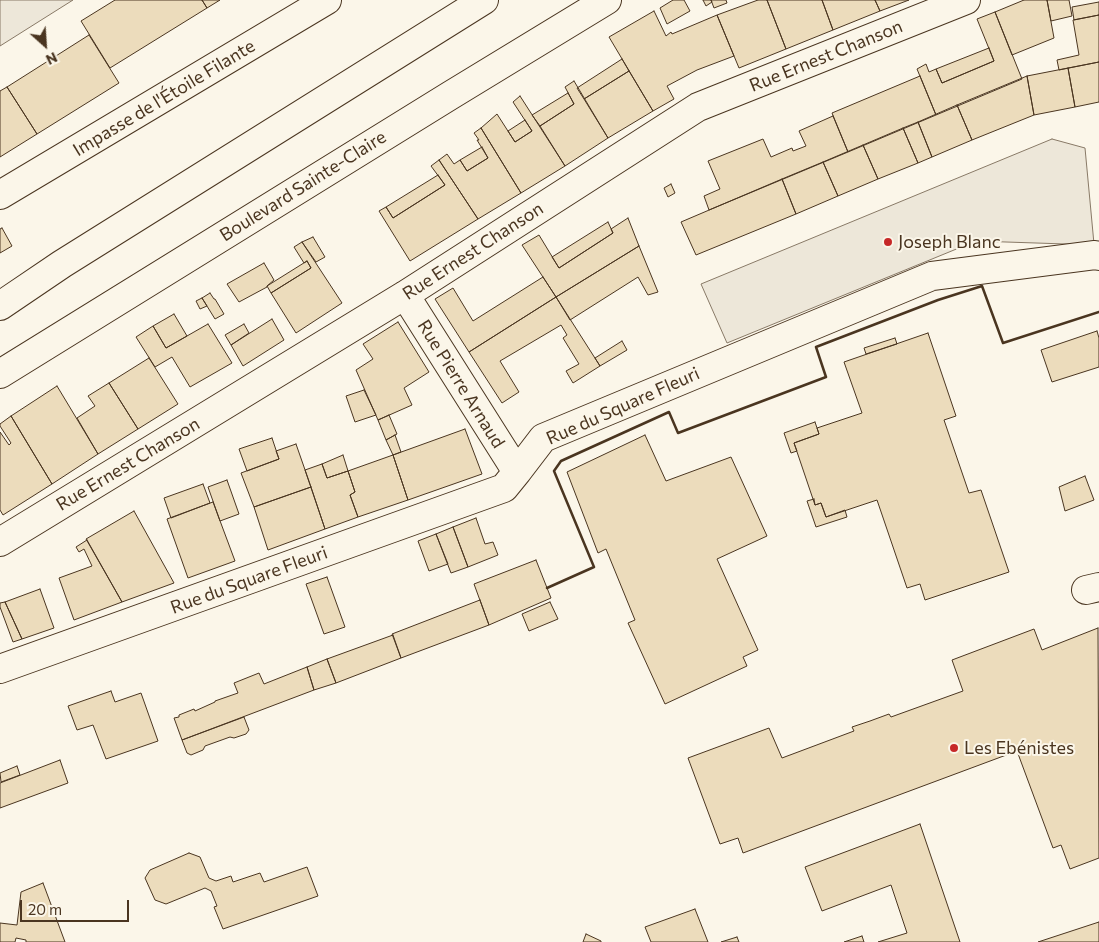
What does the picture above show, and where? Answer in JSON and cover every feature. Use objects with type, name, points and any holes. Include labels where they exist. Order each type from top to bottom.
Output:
[{"type":"street","name":"Impasse de l'Étoile Filante","points":[[0,195],[328,0]]},
{"type":"street","points":[[0,306],[62,264],[484,0]]},
{"type":"street","name":"Boulevard Sainte-Claire","points":[[0,374],[607,0]]},
{"type":"street","name":"Rue Ernest Chanson","points":[[0,542],[405,295],[698,107],[966,0]]},
{"type":"street","name":"Rue du Square Fleuri","points":[[0,669],[504,488],[542,438],[932,276],[1099,256]]},
{"type":"street","name":"Rue Pierre Arnaud","points":[[405,295],[517,472]]},
{"type":"shaded area","points":[[0,0],[73,0],[0,46]]},
{"type":"shaded area","name":"Joseph Blanc","points":[[1052,139],[1085,148],[1094,244],[976,241],[727,343],[701,284]]},
{"type":"building","points":[[115,0],[202,0],[207,8],[110,68],[81,21]]},
{"type":"building","points":[[202,0],[220,0],[207,8]]},
{"type":"building","points":[[673,0],[684,0],[690,11],[667,24],[660,8]]},
{"type":"building","points":[[703,0],[711,0],[712,2],[706,6]]},
{"type":"building","points":[[711,0],[726,0],[727,3],[714,8]]},
{"type":"building","points":[[758,0],[767,0],[786,49],[739,68],[717,15]]},
{"type":"building","points":[[767,0],[822,0],[833,30],[786,49]]},
{"type":"building","points":[[822,0],[875,0],[880,11],[833,30]]},
{"type":"building","points":[[875,0],[909,0],[880,11]]},
{"type":"building","points":[[1024,0],[1047,0],[1054,38],[1012,55],[995,12]]},
{"type":"building","points":[[1047,0],[1069,0],[1072,16],[1051,21]]},
{"type":"building","points":[[1099,2],[1099,15],[1074,20],[1072,7]]},
{"type":"building","points":[[654,11],[666,36],[671,32],[672,34],[717,15],[734,56],[697,70],[667,86],[674,99],[653,111],[609,37]]},
{"type":"building","points":[[995,12],[1022,79],[936,115],[917,69],[926,64],[929,72],[936,69],[942,83],[994,61],[977,19]]},
{"type":"building","points":[[1099,15],[1099,62],[1059,70],[1057,60],[1079,55],[1073,20]]},
{"type":"building","points":[[89,35],[119,83],[37,134],[7,87]]},
{"type":"building","points":[[989,48],[994,61],[942,83],[936,69]]},
{"type":"building","points":[[622,59],[629,71],[584,99],[577,88]]},
{"type":"building","points":[[1099,62],[1099,102],[1075,107],[1068,68]]},
{"type":"building","points":[[1068,68],[1075,107],[1034,115],[1027,76]]},
{"type":"building","points":[[629,71],[653,111],[608,138],[584,99]]},
{"type":"building","points":[[920,76],[936,115],[848,152],[832,113]]},
{"type":"building","points":[[1027,76],[1034,115],[972,140],[957,105]]},
{"type":"building","points":[[574,81],[608,138],[565,166],[540,126],[574,104],[565,87]]},
{"type":"building","points":[[7,87],[37,134],[0,157],[0,91]]},
{"type":"building","points":[[568,93],[574,104],[540,126],[532,115]]},
{"type":"building","points":[[520,96],[565,166],[521,193],[481,128],[497,114],[515,142],[532,131],[513,102]]},
{"type":"building","points":[[957,105],[972,140],[932,157],[918,122]]},
{"type":"building","points":[[833,116],[848,152],[709,210],[704,196],[720,189],[708,161],[763,139],[771,157],[792,148],[793,151],[806,146],[799,131]]},
{"type":"building","points":[[525,120],[532,131],[515,142],[508,131]]},
{"type":"building","points":[[918,122],[932,157],[918,163],[903,128]]},
{"type":"building","points":[[481,128],[521,193],[478,219],[439,160],[447,154],[454,164],[460,160],[467,171],[488,158],[474,133]]},
{"type":"building","points":[[903,128],[918,163],[878,179],[863,145]]},
{"type":"building","points":[[863,145],[878,179],[838,196],[823,162]]},
{"type":"building","points":[[482,147],[488,158],[467,171],[460,160]]},
{"type":"building","points":[[439,160],[478,219],[410,261],[379,211],[386,207],[393,218],[445,185],[431,166]]},
{"type":"building","points":[[823,162],[838,196],[796,214],[782,179]]},
{"type":"building","points":[[438,175],[445,185],[393,218],[386,207]]},
{"type":"building","points":[[782,179],[796,214],[696,255],[681,222]]},
{"type":"building","points":[[671,184],[675,193],[668,197],[664,188]]},
{"type":"building","points":[[628,218],[639,246],[556,297],[522,245],[539,235],[559,268],[613,233],[611,229]]},
{"type":"building","points":[[608,222],[613,233],[559,268],[552,257]]},
{"type":"building","points":[[2,228],[12,246],[0,253],[0,229]]},
{"type":"building","points":[[313,237],[325,257],[316,262],[302,242]]},
{"type":"building","points":[[302,242],[342,303],[296,333],[271,293],[311,268],[307,261],[304,263],[294,247]]},
{"type":"building","points":[[639,246],[658,292],[648,295],[638,277],[570,320],[556,297]]},
{"type":"building","points":[[307,261],[311,268],[271,293],[267,286]]},
{"type":"building","points":[[264,263],[274,280],[267,287],[239,302],[227,284]]},
{"type":"building","points":[[543,277],[556,297],[469,352],[435,299],[453,288],[473,321]]},
{"type":"building","points":[[210,293],[224,314],[215,319],[202,298]]},
{"type":"building","points":[[556,297],[600,366],[573,383],[566,371],[579,364],[563,338],[567,335],[561,325],[500,361],[519,392],[502,403],[469,352]]},
{"type":"building","points":[[202,298],[207,306],[200,309],[196,301]]},
{"type":"building","points":[[174,314],[187,336],[166,348],[153,326]]},
{"type":"building","points":[[272,319],[284,340],[243,366],[231,345]]},
{"type":"building","points":[[398,322],[429,372],[404,388],[412,405],[378,420],[356,370],[373,359],[363,344]]},
{"type":"building","points":[[208,324],[232,363],[190,387],[172,357],[155,367],[136,337],[153,326],[166,348]]},
{"type":"building","points":[[244,324],[249,333],[231,345],[225,335]]},
{"type":"building","points":[[1097,331],[1099,338],[1099,367],[1052,382],[1041,350]]},
{"type":"building","points":[[928,333],[956,416],[944,420],[969,493],[981,490],[1009,572],[925,600],[920,584],[907,588],[877,500],[826,517],[821,503],[815,505],[794,443],[819,434],[817,428],[862,413],[844,362]]},
{"type":"building","points":[[895,338],[897,344],[866,354],[864,348]]},
{"type":"building","points":[[622,341],[627,350],[600,366],[595,358]]},
{"type":"building","points":[[149,358],[178,404],[138,429],[109,383]]},
{"type":"building","points":[[109,383],[138,429],[98,454],[77,418],[95,406],[88,396]]},
{"type":"building","points":[[57,386],[98,454],[52,484],[11,416]]},
{"type":"building","points":[[364,390],[376,415],[355,422],[346,396]]},
{"type":"building","points":[[389,415],[397,434],[386,440],[378,420]]},
{"type":"building","points":[[11,416],[52,484],[3,515],[0,510],[0,432],[9,445],[11,443],[0,424]]},
{"type":"building","points":[[815,422],[819,434],[794,443],[797,451],[791,453],[784,433]]},
{"type":"building","points":[[465,429],[482,474],[408,500],[393,455]]},
{"type":"building","points":[[395,435],[401,452],[393,455],[386,440]]},
{"type":"building","points":[[645,435],[666,481],[731,457],[767,536],[717,559],[758,650],[743,657],[747,666],[665,704],[628,623],[635,620],[606,549],[598,553],[567,472]]},
{"type":"building","points":[[272,438],[279,459],[247,471],[239,449]]},
{"type":"building","points":[[296,444],[311,487],[254,507],[241,473],[279,459],[276,451]]},
{"type":"building","points":[[343,455],[348,471],[327,478],[322,464]]},
{"type":"building","points":[[393,455],[408,500],[358,517],[350,495],[355,492],[348,471]]},
{"type":"building","points":[[322,464],[327,478],[348,471],[355,492],[350,495],[358,517],[325,529],[305,470]]},
{"type":"building","points":[[1085,476],[1094,500],[1065,511],[1059,487]]},
{"type":"building","points":[[227,480],[239,514],[220,521],[208,487]]},
{"type":"building","points":[[203,484],[210,503],[171,518],[164,498]]},
{"type":"building","points":[[311,487],[325,529],[268,550],[254,507]]},
{"type":"building","points":[[814,499],[815,505],[821,503],[826,517],[845,510],[847,517],[816,527],[807,501]]},
{"type":"building","points":[[213,502],[235,561],[188,578],[167,519]]},
{"type":"building","points":[[134,511],[174,583],[122,602],[86,539]]},
{"type":"building","points":[[476,518],[485,544],[493,542],[498,555],[468,567],[453,527]]},
{"type":"building","points":[[453,527],[468,567],[451,573],[436,534]]},
{"type":"building","points":[[436,534],[448,564],[429,571],[418,541]]},
{"type":"building","points":[[87,540],[122,602],[74,620],[59,578],[92,566],[84,549],[79,552],[76,547]]},
{"type":"building","points":[[536,560],[551,598],[489,625],[474,584]]},
{"type":"building","points":[[327,577],[345,627],[324,634],[306,584]]},
{"type":"building","points":[[40,589],[54,628],[22,639],[5,602]]},
{"type":"building","points":[[480,600],[489,625],[401,658],[392,634]]},
{"type":"building","points":[[5,602],[22,639],[13,642],[0,607],[0,603]]},
{"type":"building","points":[[550,602],[558,619],[529,631],[522,614]]},
{"type":"building","name":"Les Ebénistes","points":[[1098,628],[1099,858],[1070,869],[1061,845],[1053,848],[1017,751],[743,853],[738,838],[720,844],[688,758],[769,728],[782,758],[854,731],[852,727],[889,714],[891,717],[963,691],[952,660],[1034,629],[1042,650]]},
{"type":"building","points":[[393,635],[401,658],[336,683],[327,659]]},
{"type":"building","points":[[327,659],[336,683],[314,690],[307,667]]},
{"type":"building","points":[[307,667],[314,690],[182,740],[174,718],[179,717],[179,715],[194,709],[195,711],[215,701],[238,693],[234,683],[259,673],[264,684]]},
{"type":"building","points":[[111,691],[115,702],[141,693],[158,741],[106,759],[93,725],[77,730],[68,706]]},
{"type":"building","points":[[244,717],[249,730],[246,734],[234,738],[230,737],[205,746],[203,750],[191,755],[187,753],[182,740]]},
{"type":"building","points":[[60,760],[68,783],[0,808],[0,783]]},
{"type":"building","points":[[17,766],[20,775],[1,782],[0,773]]},
{"type":"building","points":[[920,824],[960,942],[878,942],[907,933],[891,885],[822,911],[805,867]]},
{"type":"building","points":[[189,853],[200,857],[209,878],[216,881],[231,876],[233,882],[260,873],[264,882],[307,867],[318,896],[223,929],[214,907],[217,906],[211,891],[205,888],[166,904],[155,900],[145,878],[150,870]]},
{"type":"building","points":[[43,883],[65,942],[26,942],[26,940],[16,938],[15,942],[0,942],[0,923],[17,925],[21,892]]},
{"type":"building","points":[[695,909],[708,942],[651,942],[645,927]]},
{"type":"building","points":[[1099,922],[1099,942],[1038,942]]},
{"type":"building","points":[[586,934],[601,941],[601,942],[583,942]]},
{"type":"building","points":[[862,936],[864,942],[844,942]]},
{"type":"building","points":[[737,937],[739,942],[721,942]]},
{"type":"wall","points":[[547,588],[594,567],[554,471],[561,461],[669,412],[678,433],[826,377],[816,347],[938,300],[982,286],[1003,343],[1099,312]]},
{"type":"place","name":"Joseph Blanc","points":[[888,242]]},
{"type":"place","name":"Les Ebénistes","points":[[954,748]]}]
